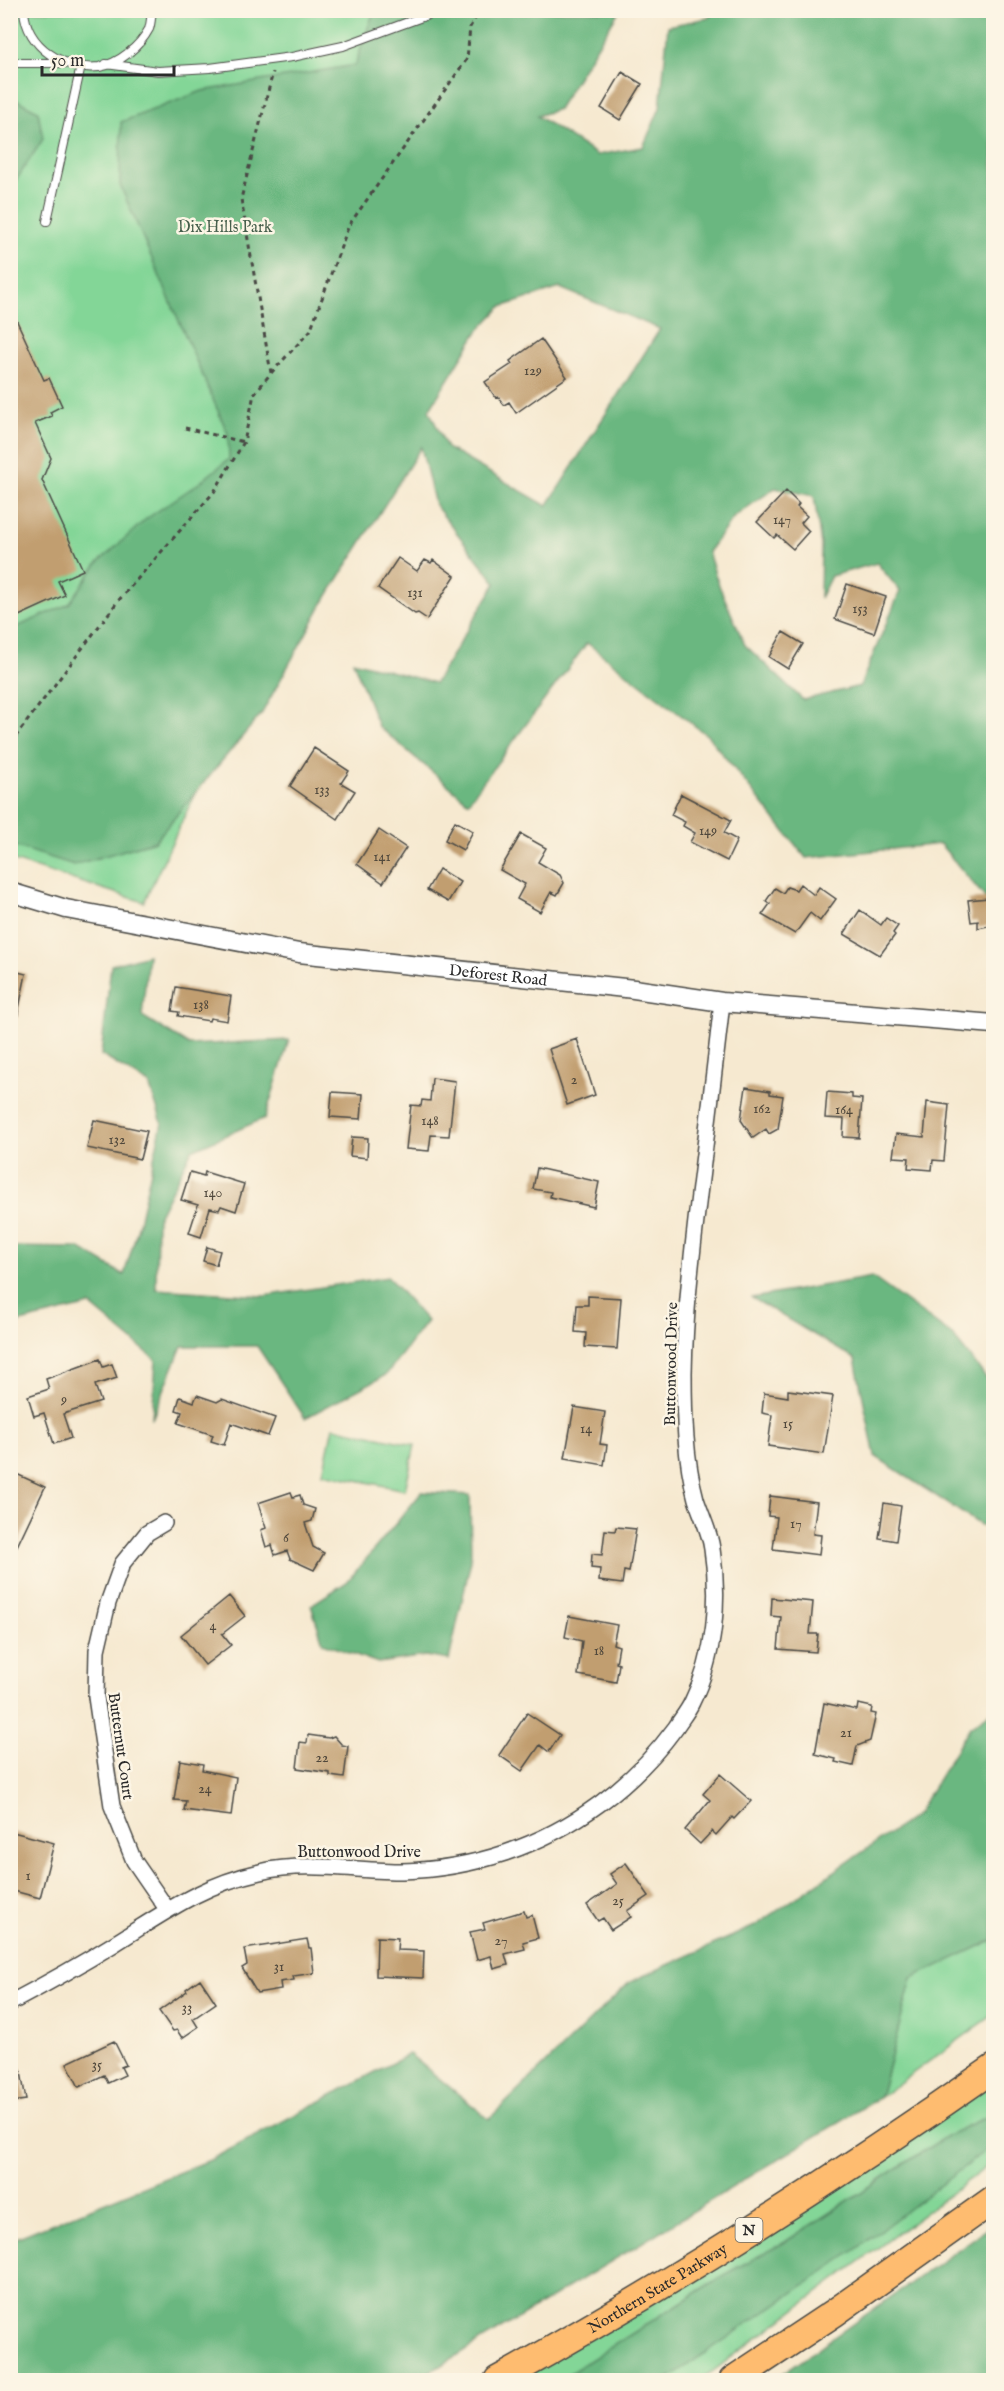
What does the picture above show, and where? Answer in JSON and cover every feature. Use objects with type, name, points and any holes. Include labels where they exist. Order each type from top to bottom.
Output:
[{"type":"highway","name":"Northern State Parkway","points":[[498,2380],[677,2275],[787,2207],[993,2068]]},
{"type":"highway","points":[[733,2380],[834,2313],[993,2199]]},
{"type":"street","name":"Deforest Road","points":[[10,892],[66,909],[299,953],[622,988],[722,1002],[993,1024]]},
{"type":"street","name":"Buttonwood Drive","points":[[10,2003],[97,1954],[167,1909],[218,1884],[264,1871],[308,1868],[404,1871],[451,1866],[501,1854],[546,1838],[590,1810],[632,1779],[666,1740],[691,1705],[706,1668],[715,1592],[712,1545],[695,1496],[688,1452],[684,1412],[685,1357],[692,1257],[722,1002]]},
{"type":"street","name":"Butternut Court","points":[[164,1523],[147,1533],[122,1564],[108,1603],[97,1650],[96,1697],[112,1806],[134,1861],[167,1909]]},
{"type":"lane","points":[[24,10],[24,22],[41,49],[65,63]]},
{"type":"lane","points":[[10,63],[65,63],[100,67],[130,53],[149,28],[152,10]]},
{"type":"lane","points":[[106,64],[158,71],[210,68],[276,59],[343,46],[441,10]]},
{"type":"lane","points":[[47,221],[81,66]]},
{"type":"path","points":[[10,744],[118,601],[214,492],[244,442],[254,394],[271,372],[310,331],[349,225],[467,59],[470,27],[480,10]]},
{"type":"path","points":[[271,372],[241,199],[276,59]]},
{"type":"path","points":[[185,428],[244,442]]},
{"type":"green space","points":[[715,10],[993,11],[993,907],[940,844],[806,858],[708,736],[587,643],[468,802],[378,726],[353,661],[435,683],[496,583],[435,505],[421,447],[322,605],[262,713],[155,841],[74,865],[11,845],[10,630],[69,604],[97,564],[146,519],[199,483],[229,459],[228,434],[120,185],[121,122],[202,91],[355,65],[374,11],[619,11],[558,109],[537,116],[597,155],[643,147],[660,108],[668,26],[708,18]],"holes":[[[560,288],[660,329],[547,506],[447,448],[429,410],[478,331],[501,307]],[[775,488],[814,496],[821,545],[820,598],[831,576],[877,563],[900,591],[860,686],[803,700],[745,645],[718,583],[708,552],[734,517]]]},
{"type":"green space","name":"Dix Hills Park","points":[[11,11],[564,11],[144,902],[11,860]]},
{"type":"green space","points":[[11,97],[38,111],[43,139],[11,188]]},
{"type":"green space","points":[[148,955],[142,1016],[189,1045],[289,1040],[265,1118],[192,1150],[157,1219],[156,1289],[264,1296],[388,1277],[427,1321],[386,1375],[305,1418],[257,1346],[182,1346],[152,1419],[156,1360],[90,1305],[16,1323],[11,1329],[11,1247],[79,1248],[124,1275],[137,1231],[162,1123],[149,1084],[101,1055],[111,965]]},
{"type":"green space","points":[[872,1277],[952,1335],[993,1386],[993,1533],[875,1456],[855,1359],[752,1298]]},
{"type":"green space","points":[[333,1427],[415,1445],[405,1490],[323,1473]]},
{"type":"green space","points":[[422,1492],[470,1495],[471,1560],[449,1660],[425,1656],[378,1663],[323,1643],[311,1605],[347,1582]]},
{"type":"green space","points":[[993,1711],[993,1940],[912,1978],[880,2097],[417,2380],[11,2380],[11,2240],[210,2160],[409,2054],[489,2119],[630,1982],[755,1926],[916,1815],[970,1727]]},
{"type":"green space","points":[[993,1940],[993,2015],[880,2097],[912,1977]]},
{"type":"green space","points":[[993,2079],[993,2162],[701,2380],[515,2380]]},
{"type":"green space","points":[[993,2114],[993,2145],[855,2250],[666,2380],[559,2380],[729,2272],[785,2242],[948,2135]]},
{"type":"green space","points":[[993,2225],[993,2380],[773,2380]]},
{"type":"building","points":[[622,72],[642,84],[620,120],[601,108]]},
{"type":"building","points":[[10,306],[44,380],[49,378],[62,406],[50,412],[52,416],[35,423],[51,458],[42,480],[83,570],[58,581],[65,595],[10,620]]},
{"type":"building","points":[[541,339],[567,377],[516,413],[509,402],[504,405],[498,397],[496,398],[485,382],[512,364],[510,361]]},
{"type":"building","points":[[786,491],[799,504],[797,507],[807,516],[801,523],[809,531],[793,549],[777,535],[774,538],[757,522]]},
{"type":"building","points":[[398,558],[417,571],[425,560],[431,563],[433,560],[455,576],[427,619],[418,613],[415,614],[378,588]]},
{"type":"building","points":[[847,584],[886,597],[874,633],[835,619]]},
{"type":"building","points":[[783,632],[803,644],[788,669],[769,657]]},
{"type":"building","points":[[314,748],[349,771],[341,783],[355,791],[337,819],[290,786]]},
{"type":"building","points":[[681,794],[731,820],[724,833],[737,840],[727,861],[690,842],[695,833],[683,826],[685,822],[671,815]]},
{"type":"building","points":[[455,821],[473,831],[463,850],[445,840]]},
{"type":"building","points":[[379,830],[406,848],[383,883],[357,864]]},
{"type":"building","points":[[521,834],[546,848],[538,862],[560,875],[564,883],[557,895],[551,892],[540,912],[517,899],[525,884],[500,870]]},
{"type":"building","points":[[439,869],[460,882],[448,902],[427,890]]},
{"type":"building","points":[[800,884],[814,895],[819,887],[836,899],[820,921],[810,913],[795,934],[762,915],[770,904],[766,901],[775,888],[783,893],[787,887],[796,890]]},
{"type":"building","points":[[988,898],[989,905],[993,905],[993,925],[978,928],[978,921],[971,922],[968,900]]},
{"type":"building","points":[[860,910],[881,925],[886,918],[898,926],[893,933],[895,935],[880,955],[844,934]]},
{"type":"building","points":[[10,970],[26,974],[17,1018],[10,1017]]},
{"type":"building","points":[[176,987],[231,996],[227,1021],[210,1018],[209,1021],[178,1016],[179,1012],[172,1011]]},
{"type":"building","points":[[577,1039],[595,1095],[567,1105],[549,1049]]},
{"type":"building","points":[[432,1078],[455,1081],[449,1136],[431,1135],[429,1151],[406,1149],[411,1105],[421,1106],[422,1100],[430,1101]]},
{"type":"building","points":[[746,1087],[783,1096],[778,1129],[769,1134],[766,1129],[753,1138],[741,1120]]},
{"type":"building","points":[[332,1092],[363,1094],[361,1119],[330,1117]]},
{"type":"building","points":[[827,1092],[852,1094],[852,1098],[862,1099],[859,1138],[843,1137],[844,1119],[825,1118]]},
{"type":"building","points":[[927,1102],[949,1105],[944,1161],[933,1160],[932,1170],[908,1168],[909,1158],[893,1157],[896,1134],[924,1137]]},
{"type":"building","points":[[94,1120],[147,1131],[140,1159],[87,1148]]},
{"type":"building","points":[[352,1137],[368,1138],[367,1158],[350,1156]]},
{"type":"building","points":[[537,1168],[599,1182],[594,1207],[550,1197],[551,1192],[533,1189]]},
{"type":"building","points":[[190,1172],[204,1176],[205,1172],[244,1184],[236,1211],[221,1206],[219,1210],[210,1208],[201,1237],[189,1233],[198,1205],[181,1200]]},
{"type":"building","points":[[207,1247],[220,1251],[216,1265],[203,1261]]},
{"type":"building","points":[[588,1296],[621,1298],[617,1349],[585,1347],[586,1333],[575,1332],[577,1305],[588,1305]]},
{"type":"building","points":[[100,1359],[103,1367],[112,1364],[117,1378],[95,1385],[101,1402],[63,1414],[71,1438],[54,1444],[44,1413],[34,1416],[28,1396],[49,1389],[46,1379]]},
{"type":"building","points":[[788,1390],[833,1396],[824,1454],[768,1446],[772,1415],[762,1413],[764,1393],[788,1397]]},
{"type":"building","points":[[197,1395],[217,1402],[222,1399],[275,1418],[268,1436],[231,1423],[224,1445],[211,1441],[213,1435],[178,1423],[182,1412],[176,1410],[180,1397],[194,1402]]},
{"type":"building","points":[[574,1407],[605,1412],[600,1444],[607,1445],[604,1465],[565,1458]]},
{"type":"building","points":[[10,1471],[45,1487],[10,1561]]},
{"type":"building","points":[[291,1492],[293,1497],[300,1495],[303,1505],[315,1509],[312,1521],[305,1523],[313,1547],[324,1553],[314,1570],[290,1559],[287,1551],[275,1555],[272,1545],[266,1547],[261,1530],[266,1528],[258,1503]]},
{"type":"building","points":[[770,1496],[817,1502],[813,1534],[821,1535],[819,1555],[773,1549],[777,1517],[768,1516]]},
{"type":"building","points":[[884,1503],[901,1506],[896,1541],[879,1538]]},
{"type":"building","points":[[616,1527],[636,1529],[629,1572],[624,1571],[622,1584],[599,1581],[600,1569],[591,1568],[592,1554],[602,1555],[605,1530],[615,1531]]},
{"type":"building","points":[[229,1596],[245,1616],[222,1634],[231,1645],[205,1665],[181,1635]]},
{"type":"building","points":[[772,1598],[813,1602],[810,1634],[818,1634],[816,1652],[778,1649],[781,1617],[771,1616]]},
{"type":"building","points":[[569,1616],[617,1625],[613,1644],[619,1646],[616,1682],[578,1675],[582,1641],[565,1637]]},
{"type":"building","points":[[824,1703],[857,1710],[858,1704],[872,1707],[871,1713],[876,1714],[870,1741],[857,1746],[853,1766],[815,1754]]},
{"type":"building","points":[[527,1713],[560,1735],[549,1752],[540,1745],[522,1771],[499,1755]]},
{"type":"building","points":[[308,1735],[329,1738],[334,1736],[342,1745],[348,1746],[344,1778],[330,1776],[330,1773],[297,1768],[300,1742],[307,1743]]},
{"type":"building","points":[[180,1760],[203,1764],[202,1770],[236,1777],[231,1816],[184,1810],[186,1801],[174,1800]]},
{"type":"building","points":[[720,1774],[751,1801],[716,1835],[712,1831],[700,1844],[685,1830],[710,1800],[703,1794]]},
{"type":"building","points":[[13,1832],[54,1843],[40,1898],[10,1890],[10,1843]]},
{"type":"building","points":[[626,1863],[649,1896],[627,1911],[631,1917],[611,1930],[603,1918],[598,1921],[587,1905],[617,1884],[610,1874]]},
{"type":"building","points":[[524,1911],[526,1917],[532,1915],[538,1938],[523,1942],[525,1949],[505,1954],[508,1965],[494,1969],[491,1956],[477,1960],[470,1932],[485,1929],[483,1923]]},
{"type":"building","points":[[377,1937],[398,1938],[397,1950],[424,1951],[423,1978],[376,1976]]},
{"type":"building","points":[[307,1939],[309,1948],[311,1948],[314,1973],[293,1976],[294,1980],[280,1982],[281,1989],[257,1993],[242,1968],[247,1965],[244,1949]]},
{"type":"building","points":[[200,1979],[216,2003],[193,2019],[198,2027],[182,2038],[177,2030],[173,2031],[159,2011]]},
{"type":"building","points":[[114,2041],[126,2065],[121,2067],[125,2075],[108,2083],[104,2075],[79,2087],[67,2063]]},
{"type":"building","points":[[10,2055],[18,2055],[26,2100],[10,2102]]}]
